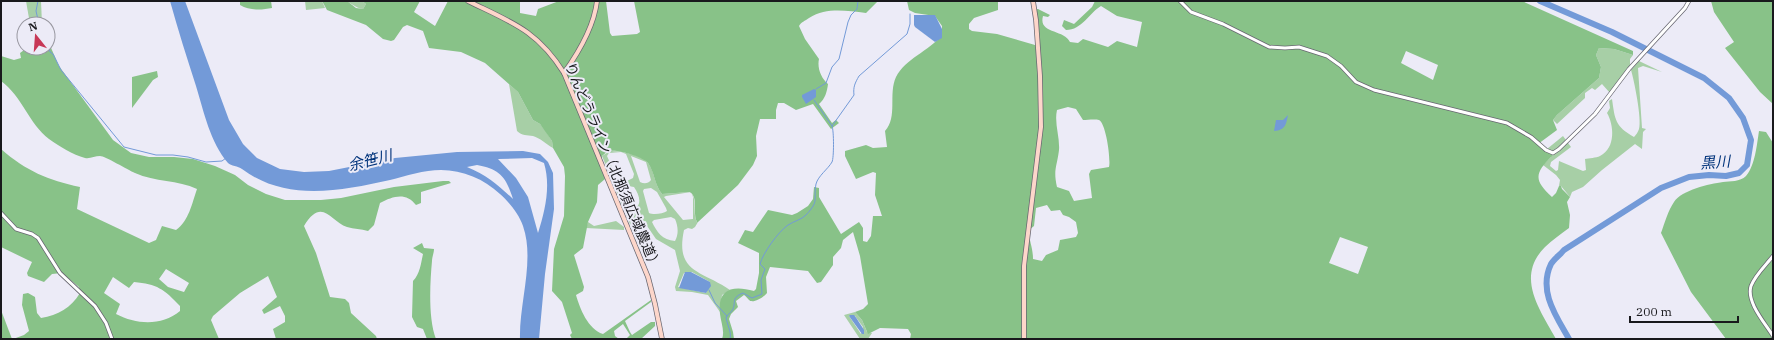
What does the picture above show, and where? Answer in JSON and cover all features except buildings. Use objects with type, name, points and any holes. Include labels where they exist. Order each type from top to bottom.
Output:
[{"type":"street","name":"りんどうライン（北那須広域農道）","points":[[468,1],[508,20],[531,34],[545,46],[564,73],[648,277],[662,339]]},
{"type":"street","points":[[564,73],[573,61],[592,24],[597,1]]},
{"type":"street","points":[[1024,339],[1024,266],[1041,127],[1040,69],[1033,1]]},
{"type":"street","points":[[1180,1],[1191,12],[1223,24],[1270,47],[1298,47],[1327,56],[1341,66],[1356,82],[1374,90],[1507,123],[1531,137],[1546,150],[1553,153],[1595,114],[1638,59],[1689,1]]},
{"type":"street","points":[[1,213],[16,229],[35,235],[38,238],[60,272],[95,306],[106,323],[112,339]]},
{"type":"street","points":[[1773,256],[1754,281],[1750,292],[1753,302],[1773,336]]},
{"type":"green space","points":[[26,1],[41,1],[42,16],[29,16]]},
{"type":"green space","points":[[240,1],[271,1],[272,8],[260,10],[252,9],[240,5]]},
{"type":"green space","points":[[305,1],[322,1],[325,8],[306,10]]},
{"type":"green space","points":[[322,1],[347,1],[356,8],[363,9],[366,4],[362,1],[420,1],[414,12],[435,26],[448,1],[520,1],[520,13],[536,16],[538,9],[559,1],[606,1],[610,33],[612,36],[637,34],[640,32],[634,1],[878,1],[866,13],[851,11],[823,12],[809,18],[799,26],[805,39],[819,59],[820,73],[828,84],[823,100],[819,104],[832,123],[836,120],[839,123],[831,129],[813,104],[796,110],[784,103],[778,103],[776,119],[760,119],[756,136],[757,156],[753,165],[738,185],[698,222],[695,214],[695,202],[693,195],[690,192],[662,194],[646,161],[636,156],[618,151],[609,151],[602,156],[600,163],[605,179],[598,185],[597,202],[588,222],[583,248],[574,255],[584,287],[583,291],[576,295],[585,318],[593,328],[603,334],[651,300],[651,302],[625,321],[632,335],[651,322],[655,322],[655,326],[641,339],[626,339],[630,335],[623,324],[614,331],[615,336],[619,339],[572,339],[570,335],[572,333],[562,302],[552,291],[554,249],[564,216],[564,167],[553,148],[552,141],[540,124],[533,120],[518,92],[485,63],[461,52],[429,48],[423,31],[407,25],[403,27],[394,40],[391,41],[383,39],[366,25],[327,10]]},
{"type":"green space","points":[[344,1],[362,1],[366,4],[363,9]]},
{"type":"green space","points":[[907,1],[998,1],[998,10],[974,18],[969,24],[969,29],[972,31],[997,34],[1035,45],[1040,44],[1036,9],[1038,9],[1050,15],[1048,17],[1043,16],[1042,22],[1044,26],[1063,35],[1070,42],[1078,43],[1083,39],[1108,47],[1117,41],[1137,47],[1142,22],[1117,16],[1101,6],[1077,27],[1066,30],[1062,26],[1064,20],[1074,24],[1092,7],[1095,1],[1522,1],[1633,51],[1633,55],[1614,49],[1599,48],[1596,55],[1601,67],[1599,78],[1557,115],[1553,120],[1557,130],[1538,144],[1552,154],[1539,172],[1538,177],[1542,186],[1552,197],[1556,193],[1559,186],[1561,186],[1570,197],[1567,202],[1570,215],[1569,228],[1545,247],[1536,258],[1532,270],[1531,282],[1533,293],[1543,317],[1556,339],[910,339],[911,334],[908,329],[880,328],[868,334],[862,320],[855,312],[863,309],[868,304],[860,256],[853,232],[843,240],[841,248],[833,257],[833,265],[821,282],[817,283],[808,271],[770,267],[766,277],[767,293],[756,301],[749,300],[744,295],[736,301],[738,307],[731,314],[729,319],[734,339],[722,339],[723,330],[720,314],[721,299],[724,294],[733,289],[746,289],[754,291],[756,289],[759,273],[759,253],[738,243],[745,230],[753,232],[768,210],[792,215],[797,213],[808,206],[813,199],[814,187],[819,188],[819,197],[841,234],[859,222],[863,228],[863,241],[867,242],[871,236],[873,216],[882,216],[875,195],[876,173],[873,172],[856,179],[845,156],[845,151],[866,145],[873,148],[887,147],[885,131],[891,119],[893,91],[896,77],[905,65],[931,46],[942,35],[942,26],[935,16],[915,13],[909,10]],"holes":[[[1406,51],[1438,65],[1433,80],[1401,63]],[[1068,107],[1076,109],[1083,120],[1099,120],[1104,128],[1109,150],[1109,167],[1091,170],[1089,174],[1092,198],[1074,201],[1069,191],[1057,187],[1055,172],[1059,150],[1056,120],[1057,110]],[[1047,205],[1051,211],[1060,210],[1063,215],[1076,222],[1078,233],[1076,237],[1060,240],[1058,250],[1046,255],[1042,261],[1033,259],[1029,234],[1029,230],[1034,226],[1036,208]],[[1340,237],[1368,247],[1358,274],[1329,263]]]},
{"type":"green space","points":[[1711,1],[1773,1],[1773,104],[1760,92],[1725,48],[1734,42],[1714,12]]},
{"type":"green space","points":[[1599,48],[1614,49],[1633,55],[1630,59],[1630,65],[1610,93],[1602,84],[1595,90],[1592,88],[1585,93],[1585,98],[1557,124],[1553,120],[1557,115],[1599,78],[1601,67],[1596,55]]},
{"type":"green space","points":[[1,56],[14,60],[21,58],[21,56],[55,56],[59,66],[113,140],[131,153],[149,157],[193,159],[215,166],[235,175],[248,185],[266,194],[285,200],[321,200],[341,198],[394,187],[449,181],[451,183],[421,192],[421,203],[416,205],[408,198],[399,196],[380,203],[374,225],[368,231],[347,227],[326,213],[321,212],[310,217],[304,226],[316,253],[330,297],[345,299],[349,303],[351,313],[376,336],[377,339],[276,339],[273,329],[285,322],[285,316],[280,306],[264,314],[262,310],[277,297],[268,276],[240,293],[213,316],[211,320],[219,339],[13,339],[24,335],[29,331],[22,305],[23,294],[28,293],[35,297],[37,313],[41,318],[64,310],[80,293],[79,287],[62,273],[52,274],[44,282],[28,276],[27,273],[32,262],[1,247],[1,149],[10,157],[38,174],[80,187],[77,209],[149,243],[156,240],[162,226],[176,230],[184,222],[190,211],[197,189],[182,184],[143,176],[100,156],[87,158],[80,157],[49,139],[36,126],[15,94],[1,81]],"holes":[[[166,269],[189,283],[184,292],[168,287],[159,279]],[[113,277],[129,288],[134,282],[149,284],[160,288],[180,306],[180,311],[173,316],[157,321],[141,322],[124,318],[116,314],[120,304],[104,293]]]},
{"type":"green space","points":[[1639,61],[1662,72],[1643,66],[1638,68],[1642,128],[1646,129],[1643,132],[1642,149],[1635,144],[1583,187],[1572,192],[1570,197],[1561,186],[1559,186],[1560,180],[1556,175],[1543,165],[1551,157],[1547,152],[1547,149],[1563,136],[1571,147],[1551,162],[1550,166],[1556,171],[1558,170],[1559,161],[1583,171],[1586,170],[1585,159],[1600,156],[1609,148],[1612,130],[1607,113],[1610,108],[1609,101],[1612,99],[1615,117],[1619,126],[1634,137],[1640,124],[1636,90],[1631,70]]},
{"type":"green space","points":[[157,71],[158,77],[153,80],[132,108],[132,77]]},
{"type":"green space","points":[[509,84],[518,92],[533,120],[540,124],[545,130],[552,141],[553,148],[536,137],[523,135],[517,131]]},
{"type":"green space","points":[[1759,131],[1766,132],[1773,143],[1773,339],[1726,339],[1691,292],[1661,233],[1672,205],[1683,194],[1703,186],[1738,180],[1746,176],[1754,161]]},
{"type":"green space","points":[[610,151],[624,152],[636,155],[645,160],[652,170],[657,186],[662,194],[690,192],[664,197],[683,220],[693,219],[693,196],[694,198],[695,214],[698,222],[692,229],[688,228],[684,230],[682,244],[683,255],[687,263],[693,269],[730,290],[722,295],[720,312],[708,295],[676,291],[675,287],[680,271],[675,250],[656,239],[645,223],[630,224],[602,156]],"holes":[[[621,152],[626,154],[634,174],[633,178],[619,183],[607,156],[609,153]],[[631,156],[646,162],[650,181],[647,183],[640,182]],[[618,187],[634,187],[639,199],[638,205],[633,209],[628,209],[623,202]],[[651,188],[657,192],[667,211],[658,214],[649,213],[643,191],[644,189]],[[671,217],[675,219],[677,224],[678,230],[675,241],[660,235],[652,222],[654,220]],[[692,272],[710,282],[706,293],[678,287],[684,273]]]},
{"type":"green space","points":[[616,221],[624,227],[624,230],[586,228],[588,222],[594,226]]},
{"type":"green space","points":[[422,243],[424,248],[434,249],[431,270],[430,300],[433,331],[436,339],[427,339],[423,329],[417,327],[412,317],[413,281],[419,272],[423,254],[413,248]]},
{"type":"green space","points":[[1,310],[12,339],[1,339]]},
{"type":"green space","points":[[855,312],[862,320],[867,332],[872,333],[868,339],[860,339],[844,315]],"holes":[[[849,316],[855,316],[863,327],[861,334]]]},
{"type":"water","points":[[170,1],[185,1],[229,120],[243,144],[257,158],[280,169],[304,172],[329,171],[395,158],[457,152],[523,151],[540,154],[548,162],[553,173],[554,209],[545,274],[539,339],[520,339],[520,325],[527,267],[526,239],[519,217],[510,204],[500,194],[473,176],[449,170],[422,172],[352,188],[314,191],[295,190],[277,186],[259,179],[240,168],[229,164],[217,146],[208,126]],"holes":[[[532,158],[544,163],[547,181],[545,207],[538,233],[528,197],[516,178],[498,159]],[[477,165],[491,169],[501,175],[508,185],[513,199],[481,173],[467,167]]]},
{"type":"water","points":[[914,15],[935,15],[942,29],[942,38],[935,42],[915,27]]},
{"type":"water","points":[[814,89],[816,90],[816,97],[806,104],[802,95]]},
{"type":"water","points":[[1288,115],[1286,124],[1283,128],[1274,131],[1276,120],[1283,120]]},
{"type":"water","points":[[685,272],[691,272],[710,282],[711,286],[706,293],[679,288]]},
{"type":"water","points":[[854,315],[864,330],[864,334],[862,334],[849,316]]},
{"type":"waterway","points":[[37,16],[36,11],[38,1]]},
{"type":"waterway","points":[[816,89],[826,83],[832,67],[839,59],[848,22],[851,15],[857,9],[858,1]]},
{"type":"waterway","name":"黒川","points":[[1540,1],[1612,32],[1704,78],[1729,98],[1743,118],[1751,140],[1747,165],[1739,173],[1726,176],[1709,175],[1689,177],[1661,188],[1564,250],[1554,260],[1551,264],[1546,284],[1550,303],[1569,339]]},
{"type":"waterway","points":[[730,339],[730,331],[726,317],[734,306],[735,298],[743,293],[752,298],[762,294],[761,280],[765,269],[760,264],[764,254],[784,228],[804,217],[815,203],[815,189],[817,181],[832,162],[834,144],[832,126],[854,95],[855,85],[859,76],[907,34],[910,24],[910,14]]},
{"type":"waterway","points":[[54,56],[61,70],[124,147],[156,155],[188,157],[206,162],[222,161],[226,158]]},
{"type":"waterway","points":[[814,100],[832,126]]},
{"type":"waterway","points":[[709,290],[715,303],[727,316]]},
{"type":"water label","name":"余笹川","points":[[370,160]]}]
